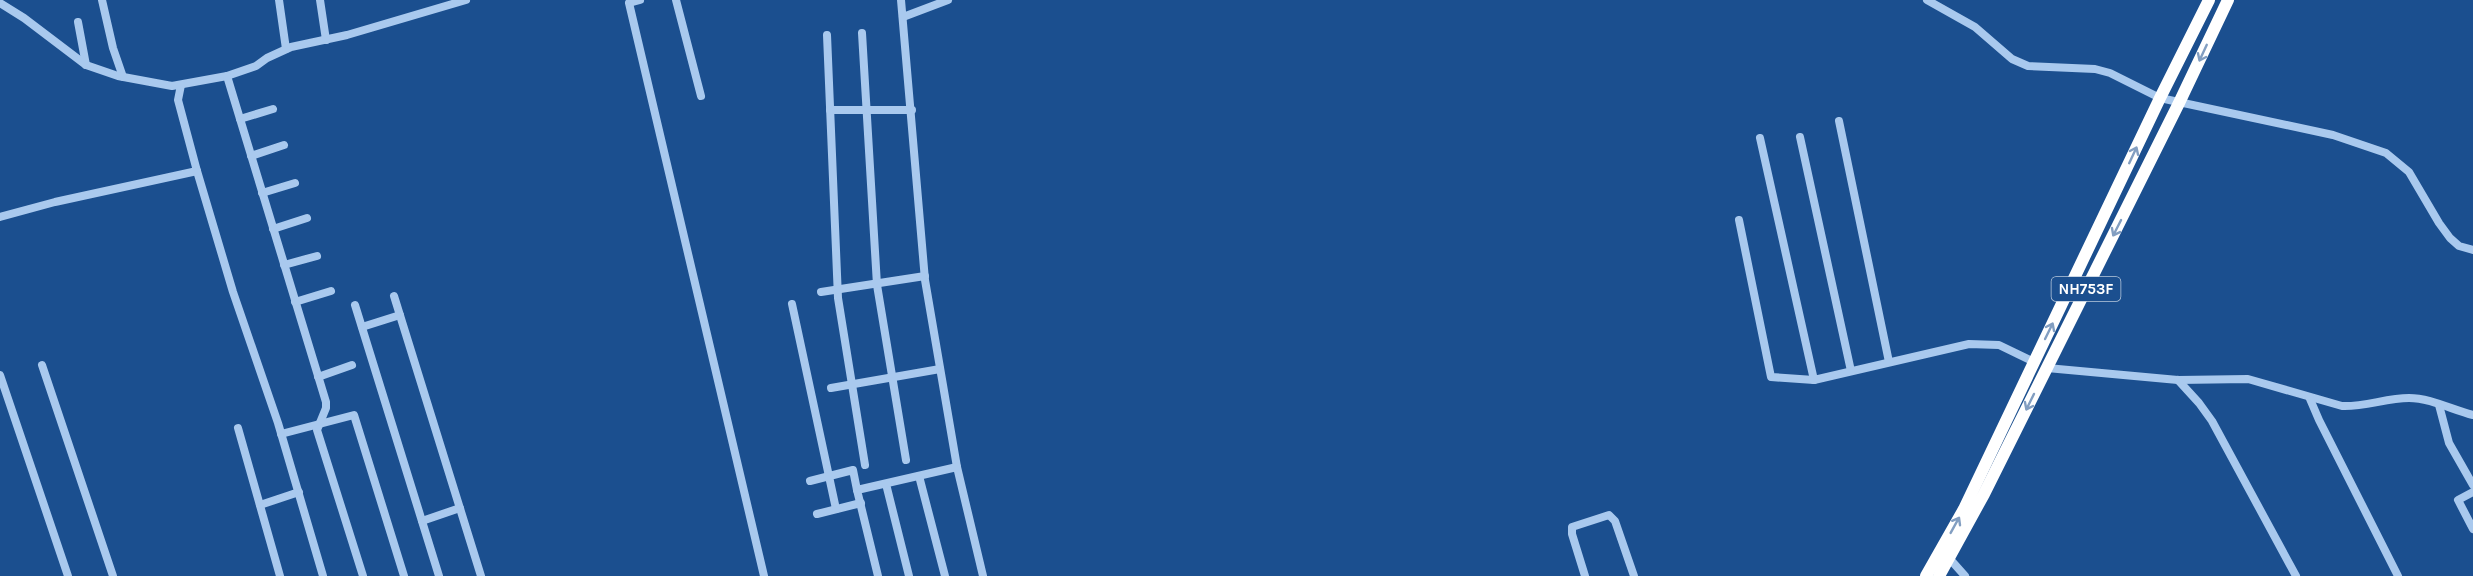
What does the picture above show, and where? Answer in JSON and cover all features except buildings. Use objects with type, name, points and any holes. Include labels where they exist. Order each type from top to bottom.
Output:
[{"type":"highway","name":"NH753F","points":[[1926,576],[1964,509],[2160,99],[2210,0]]},
{"type":"highway","name":"NH753F","points":[[1939,576],[1974,514],[2228,0]]},
{"type":"street","points":[[102,0],[113,48],[123,77]]},
{"type":"street","points":[[279,0],[286,50]]},
{"type":"street","points":[[320,0],[326,40]]},
{"type":"street","points":[[0,3],[24,18],[86,65],[123,77],[172,86],[226,76],[256,66],[286,50],[347,36],[466,0]]},
{"type":"street","points":[[639,0],[629,3],[764,576]]},
{"type":"street","points":[[676,0],[701,96]]},
{"type":"street","points":[[901,0],[925,276],[957,467],[983,576]]},
{"type":"street","points":[[903,17],[948,0]]},
{"type":"street","points":[[1927,0],[1976,27],[2012,59],[2028,66],[2095,69],[2110,73],[2160,99],[2333,135],[2386,153],[2409,172],[2450,238],[2459,246],[2473,250]]},
{"type":"street","points":[[78,22],[86,65]]},
{"type":"street","points":[[862,33],[876,283],[906,460]]},
{"type":"street","points":[[827,35],[838,289],[865,465]]},
{"type":"street","points":[[226,76],[318,377],[326,408],[317,430],[363,576]]},
{"type":"street","points":[[181,85],[178,100],[197,171],[233,292],[281,434],[323,576]]},
{"type":"street","points":[[240,119],[273,109]]},
{"type":"street","points":[[830,110],[912,110]]},
{"type":"street","points":[[1839,121],[1889,362]]},
{"type":"street","points":[[1800,137],[1851,371]]},
{"type":"street","points":[[1760,138],[1814,380]]},
{"type":"street","points":[[251,156],[284,145]]},
{"type":"street","points":[[0,217],[55,202],[197,171]]},
{"type":"street","points":[[262,193],[294,183]]},
{"type":"street","points":[[273,229],[307,218]]},
{"type":"street","points":[[1739,220],[1771,377],[1814,380],[1969,344],[1988,343],[2009,349],[2034,362]]},
{"type":"street","points":[[284,265],[317,255]]},
{"type":"street","points":[[820,292],[925,276]]},
{"type":"street","points":[[295,302],[331,291]]},
{"type":"street","points":[[394,296],[481,576]]},
{"type":"street","points":[[792,304],[836,509]]},
{"type":"street","points":[[355,305],[439,576]]},
{"type":"street","points":[[362,327],[400,315]]},
{"type":"street","points":[[42,365],[113,576]]},
{"type":"street","points":[[318,377],[352,365]]},
{"type":"street","points":[[2047,368],[2178,380],[2248,380],[2310,399],[2354,406],[2408,398],[2473,415]]},
{"type":"street","points":[[831,388],[940,369]]},
{"type":"street","points":[[0,375],[68,576]]},
{"type":"street","points":[[2178,380],[2199,403],[2211,421],[2296,576]]},
{"type":"street","points":[[2310,399],[2398,576]]},
{"type":"street","points":[[2439,405],[2449,443],[2473,485]]},
{"type":"street","points":[[281,434],[354,415],[404,576]]},
{"type":"street","points":[[238,428],[280,576]]},
{"type":"street","points":[[858,490],[957,467]]},
{"type":"street","points":[[810,481],[853,470],[878,576]]},
{"type":"street","points":[[919,476],[945,576]]},
{"type":"street","points":[[886,484],[909,576]]},
{"type":"street","points":[[260,505],[299,492]]},
{"type":"street","points":[[2473,492],[2458,500],[2473,529]]},
{"type":"street","points":[[817,514],[861,503]]},
{"type":"street","points":[[422,521],[460,508]]},
{"type":"street","points":[[1585,576],[1572,527],[1609,515],[1615,521],[1634,576]]},
{"type":"street","points":[[1949,558],[1965,576]]}]
